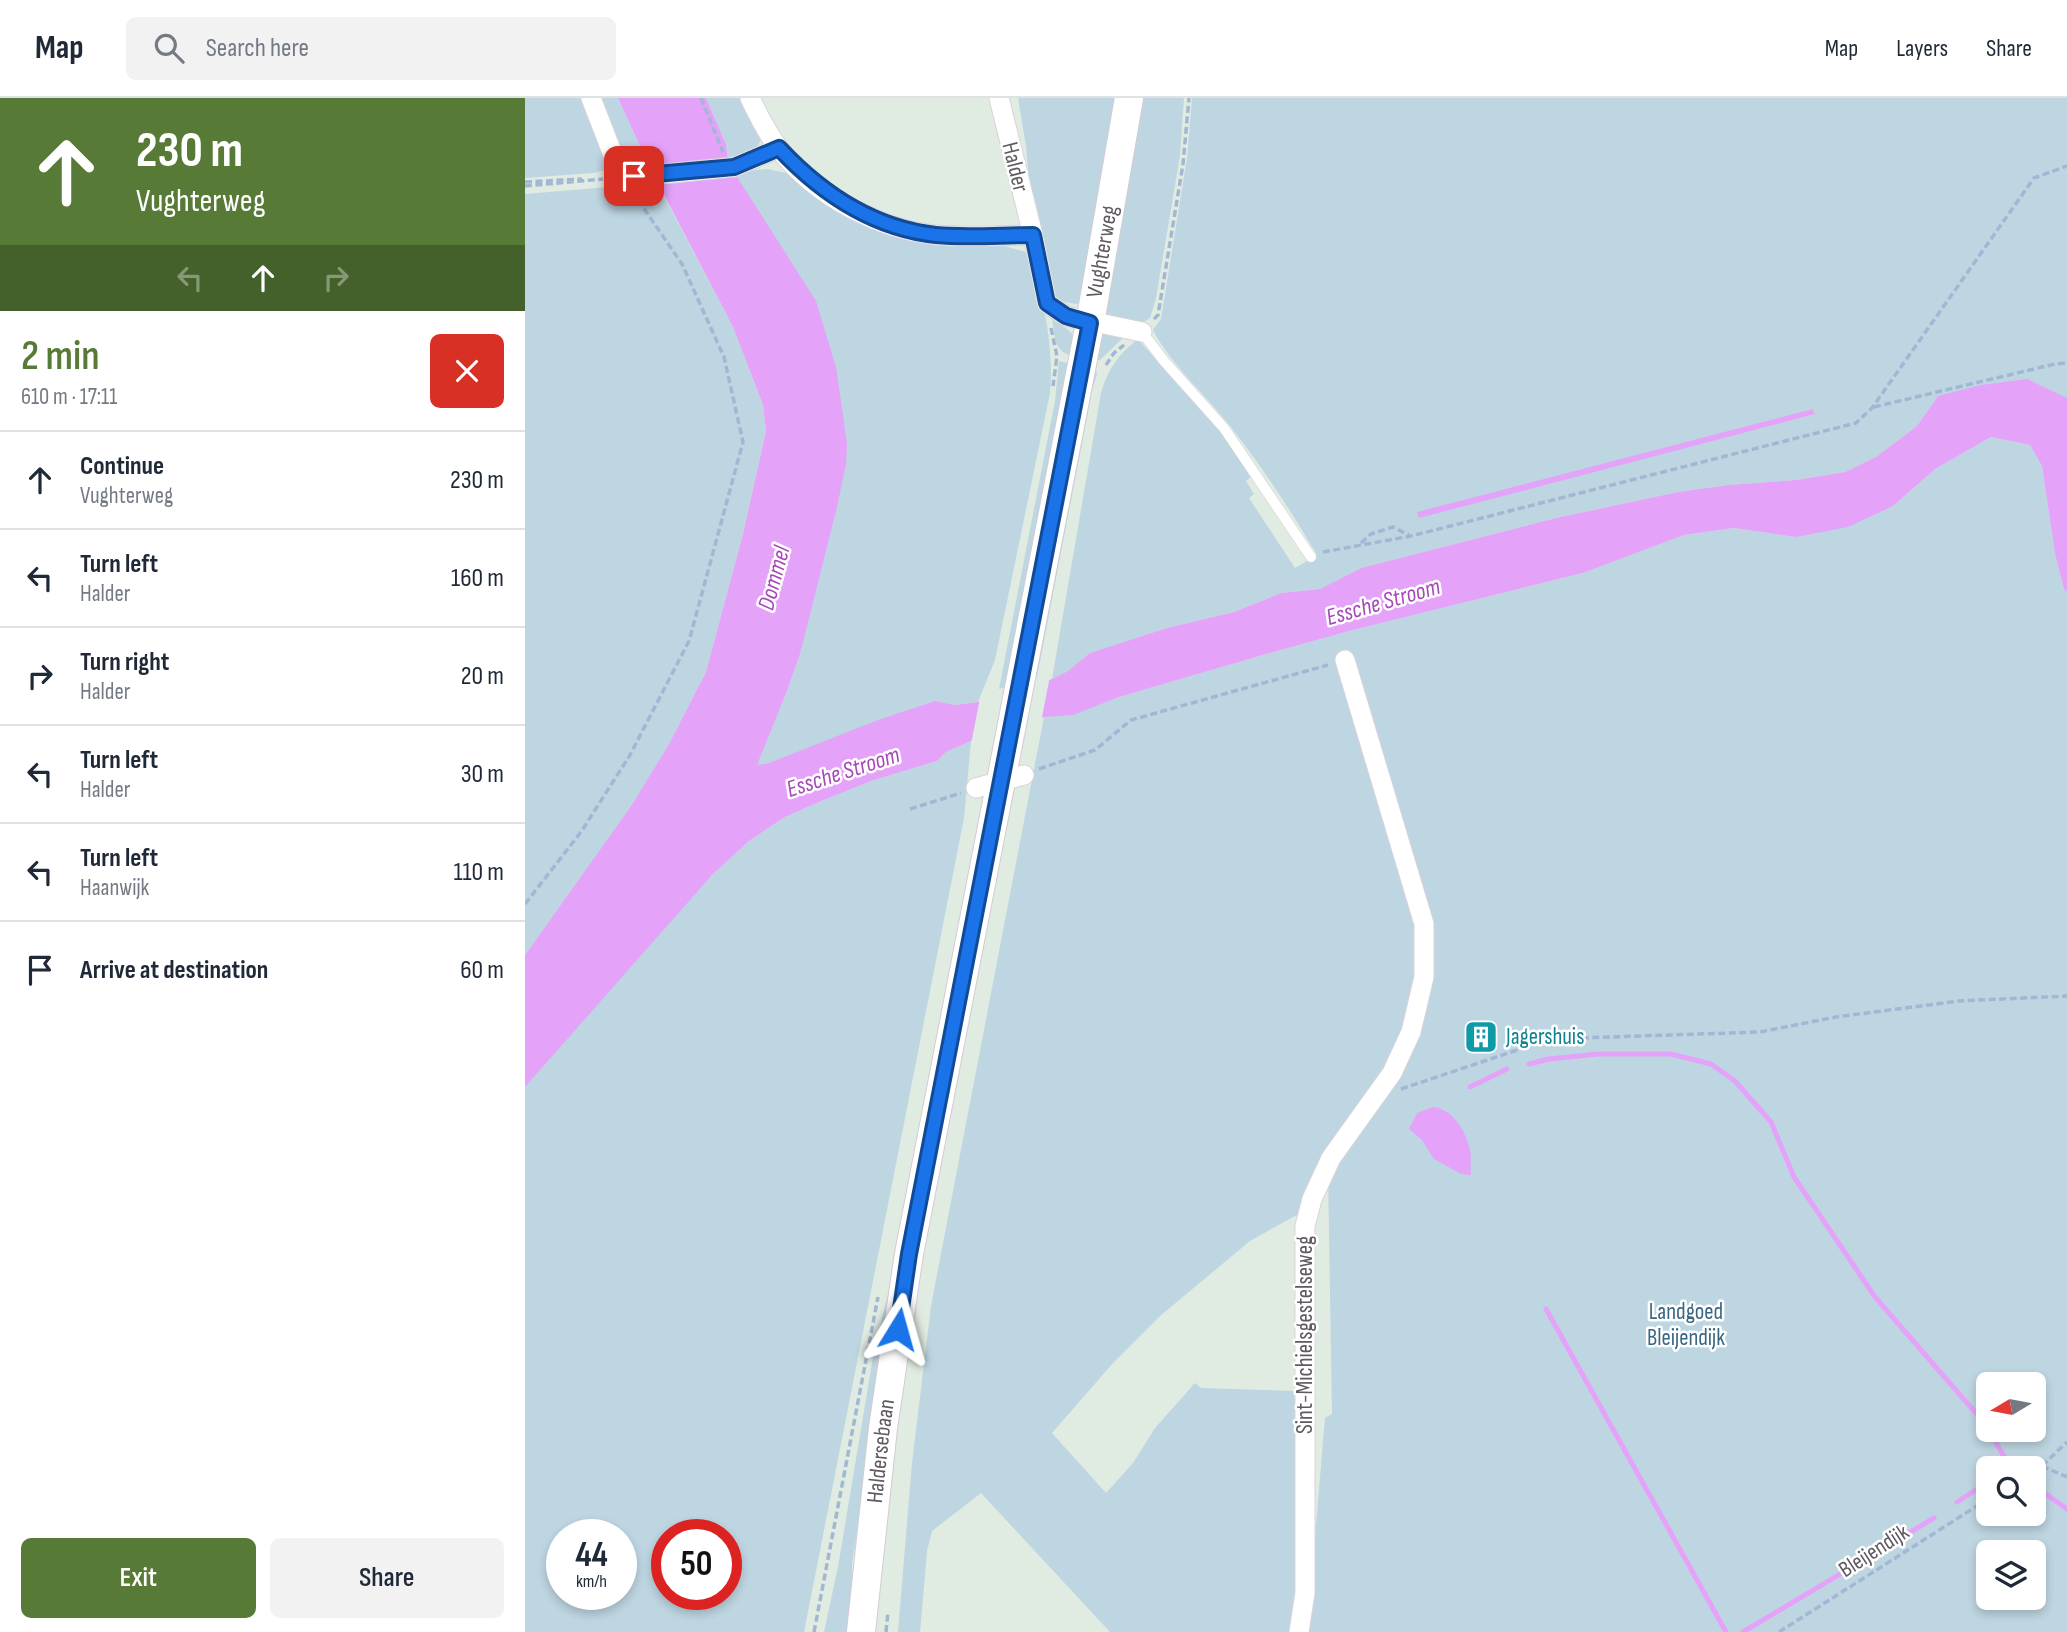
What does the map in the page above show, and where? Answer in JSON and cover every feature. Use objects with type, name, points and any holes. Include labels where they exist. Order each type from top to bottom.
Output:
[{"type":"main road","name":"Vughterweg","points":[[1010,734],[1090,323],[1129,98]]},
{"type":"main road","name":"Haldersebaan","points":[[861,1632],[883,1427],[909,1254],[1010,734]]},
{"type":"street","points":[[591,98],[628,177],[729,161],[779,148]]},
{"type":"street","points":[[750,98],[779,148],[801,173],[862,214],[898,227],[936,235],[1033,235]]},
{"type":"street","name":"Halder","points":[[999,98],[1047,303],[1066,316],[1090,323]]},
{"type":"street","points":[[1090,323],[1142,332]]},
{"type":"street","name":"Sint-Michielsgestelseweg","points":[[1299,1632],[1305,1593],[1305,1226],[1312,1199],[1331,1158],[1392,1073],[1411,1032],[1425,977],[1424,925],[1345,660]]},
{"type":"lane","points":[[1142,332],[1164,361],[1224,428],[1311,557]]},
{"type":"path","points":[[701,98],[729,161]]},
{"type":"path","points":[[1158,315],[1182,164],[1189,98]]},
{"type":"path","points":[[1311,557],[1325,551],[1411,536],[1856,423],[1872,408],[2034,178],[2067,166]]},
{"type":"path","points":[[525,184],[628,177],[683,264],[724,357],[743,442],[689,641],[630,755],[581,832],[525,904]]},
{"type":"path","points":[[1872,408],[2067,363]]},
{"type":"path","points":[[1359,545],[1371,534],[1393,527],[1411,536]]},
{"type":"path","points":[[910,810],[1095,750],[1131,720],[1345,660]]},
{"type":"path","points":[[1381,1088],[1396,1090],[1415,1086],[1550,1039],[1760,1032],[1836,1017],[1947,1002],[2067,996]]},
{"type":"path","points":[[2046,1462],[2067,1442]]},
{"type":"path","points":[[2046,1468],[2067,1477]]},
{"type":"path","name":"Bleijendijk","points":[[1779,1632],[1976,1507]]},
{"type":"path","points":[[886,1632],[888,1606]]},
{"type":"green space","points":[[525,98],[585,98],[610,169],[593,173],[525,178]]},
{"type":"green space","points":[[601,98],[618,98],[650,168],[627,168]]},
{"type":"green space","points":[[706,98],[744,98],[762,137],[755,151],[728,160],[726,144]]},
{"type":"green space","points":[[1018,98],[1121,98],[1084,299],[1077,304],[1058,301],[1053,294],[1030,191]]},
{"type":"green space","points":[[1139,98],[1184,98],[1180,156],[1156,298],[1150,318],[1141,324],[1106,315]]},
{"type":"green space","points":[[1192,98],[2067,98],[2067,398],[1938,396],[1917,426],[1876,457],[1845,472],[1796,480],[1678,492],[1556,518],[1361,568],[1320,589],[1281,593],[1234,612],[1167,628],[1091,653],[1068,671],[1052,679],[1101,393],[1115,363],[1138,339],[1228,441],[1251,477],[1246,481],[1254,494],[1249,498],[1295,568],[1317,555],[1253,457],[1170,356],[1153,330],[1161,319],[1187,158]],"holes":[[[1813,409],[1815,414],[1419,517]]]},
{"type":"green space","points":[[767,169],[796,175],[813,191],[971,243],[1004,246],[1026,252],[1046,321],[1051,375],[1050,393],[995,660],[978,702],[955,705],[934,701],[756,766],[800,654],[847,443],[844,423],[734,172]]},
{"type":"green space","points":[[657,183],[733,327],[763,405],[766,431],[743,534],[706,672],[669,744],[631,806],[525,955],[525,194]]},
{"type":"green space","points":[[1052,320],[1072,334],[1075,342],[1074,356],[1059,348]]},
{"type":"green space","points":[[1108,333],[1125,336],[1100,360],[1093,359],[1100,335]]},
{"type":"green space","points":[[1059,361],[1073,364],[1010,686],[999,689],[1055,401]]},
{"type":"green space","points":[[1091,368],[1096,370],[1097,374],[1037,677],[1030,679]]},
{"type":"green space","name":"Landgoed Bleijendijk","points":[[1991,437],[2030,445],[2042,466],[2055,554],[2067,592],[2067,1632],[1307,1632],[1325,1418],[1332,1414],[1328,1171],[1311,1207],[1250,1241],[1160,1316],[1113,1363],[1052,1433],[1106,1493],[1133,1463],[1155,1428],[1195,1383],[1201,1388],[1294,1391],[1304,1484],[1292,1632],[1110,1632],[981,1493],[932,1531],[927,1551],[920,1632],[898,1632],[912,1463],[931,1306],[1044,717],[1073,714],[1119,697],[1353,630],[1583,573],[1684,535],[1734,528],[1796,537],[1893,506],[1935,469]]},
{"type":"green space","points":[[971,741],[964,818],[804,1632],[525,1632],[525,1087],[676,913],[749,841],[785,817],[819,802],[871,781],[937,761],[946,752]]},
{"type":"green space","points":[[903,1238],[852,1564],[850,1632],[824,1632],[838,1567],[875,1345]]},
{"type":"water","points":[[618,98],[706,98],[726,144],[728,160],[734,172],[816,301],[836,367],[847,443],[846,464],[800,654],[757,765],[769,763],[878,720],[935,701],[955,705],[978,702],[1052,679],[1068,671],[1090,653],[1167,628],[1234,612],[1281,593],[1320,589],[1361,568],[1556,518],[1678,492],[1796,480],[1845,472],[1876,457],[1917,426],[1938,396],[1981,385],[2027,379],[2067,398],[2067,592],[2055,554],[2042,466],[2030,445],[1991,437],[1935,469],[1893,506],[1848,527],[1796,537],[1734,528],[1684,535],[1583,573],[1256,657],[1119,697],[1073,715],[1044,717],[971,741],[946,752],[937,761],[871,781],[819,802],[785,817],[749,841],[712,875],[525,1087],[525,955],[631,806],[669,744],[706,672],[743,534],[766,431],[763,405],[733,327],[650,168]]},
{"type":"water","points":[[1813,409],[1815,414],[1419,518],[1417,512]]},
{"type":"water","points":[[1433,1107],[1446,1111],[1460,1126],[1470,1149],[1471,1175],[1461,1174],[1434,1159],[1422,1140],[1409,1129],[1417,1113]]},
{"type":"pier","points":[[1050,676],[1041,722],[971,744],[980,698]]},
{"type":"waterway","points":[[1529,1064],[1598,1054],[1671,1054],[1711,1064],[1735,1081],[1771,1122],[1794,1177],[1875,1297],[1976,1413]]},
{"type":"waterway","points":[[1470,1087],[1507,1069]]},
{"type":"waterway","points":[[1546,1309],[1726,1632]]},
{"type":"waterway","points":[[1996,1442],[2004,1456]]},
{"type":"waterway","points":[[1957,1502],[1976,1490]]},
{"type":"waterway","points":[[2046,1494],[2067,1509]]},
{"type":"waterway","points":[[1743,1632],[1934,1518]]},
{"type":"place","name":"Jagershuis","points":[[1481,1037]]},
{"type":"route","points":[[634,176],[734,167],[779,148],[814,184],[862,214],[898,227],[936,235],[1033,235],[1047,303],[1066,316],[1090,323],[909,1254],[898,1329]]},
{"type":"water label","name":"Dommel","points":[[774,578]]},
{"type":"water label","name":"Essche Stroom","points":[[1383,602]]},
{"type":"water label","name":"Essche Stroom","points":[[843,772]]}]
